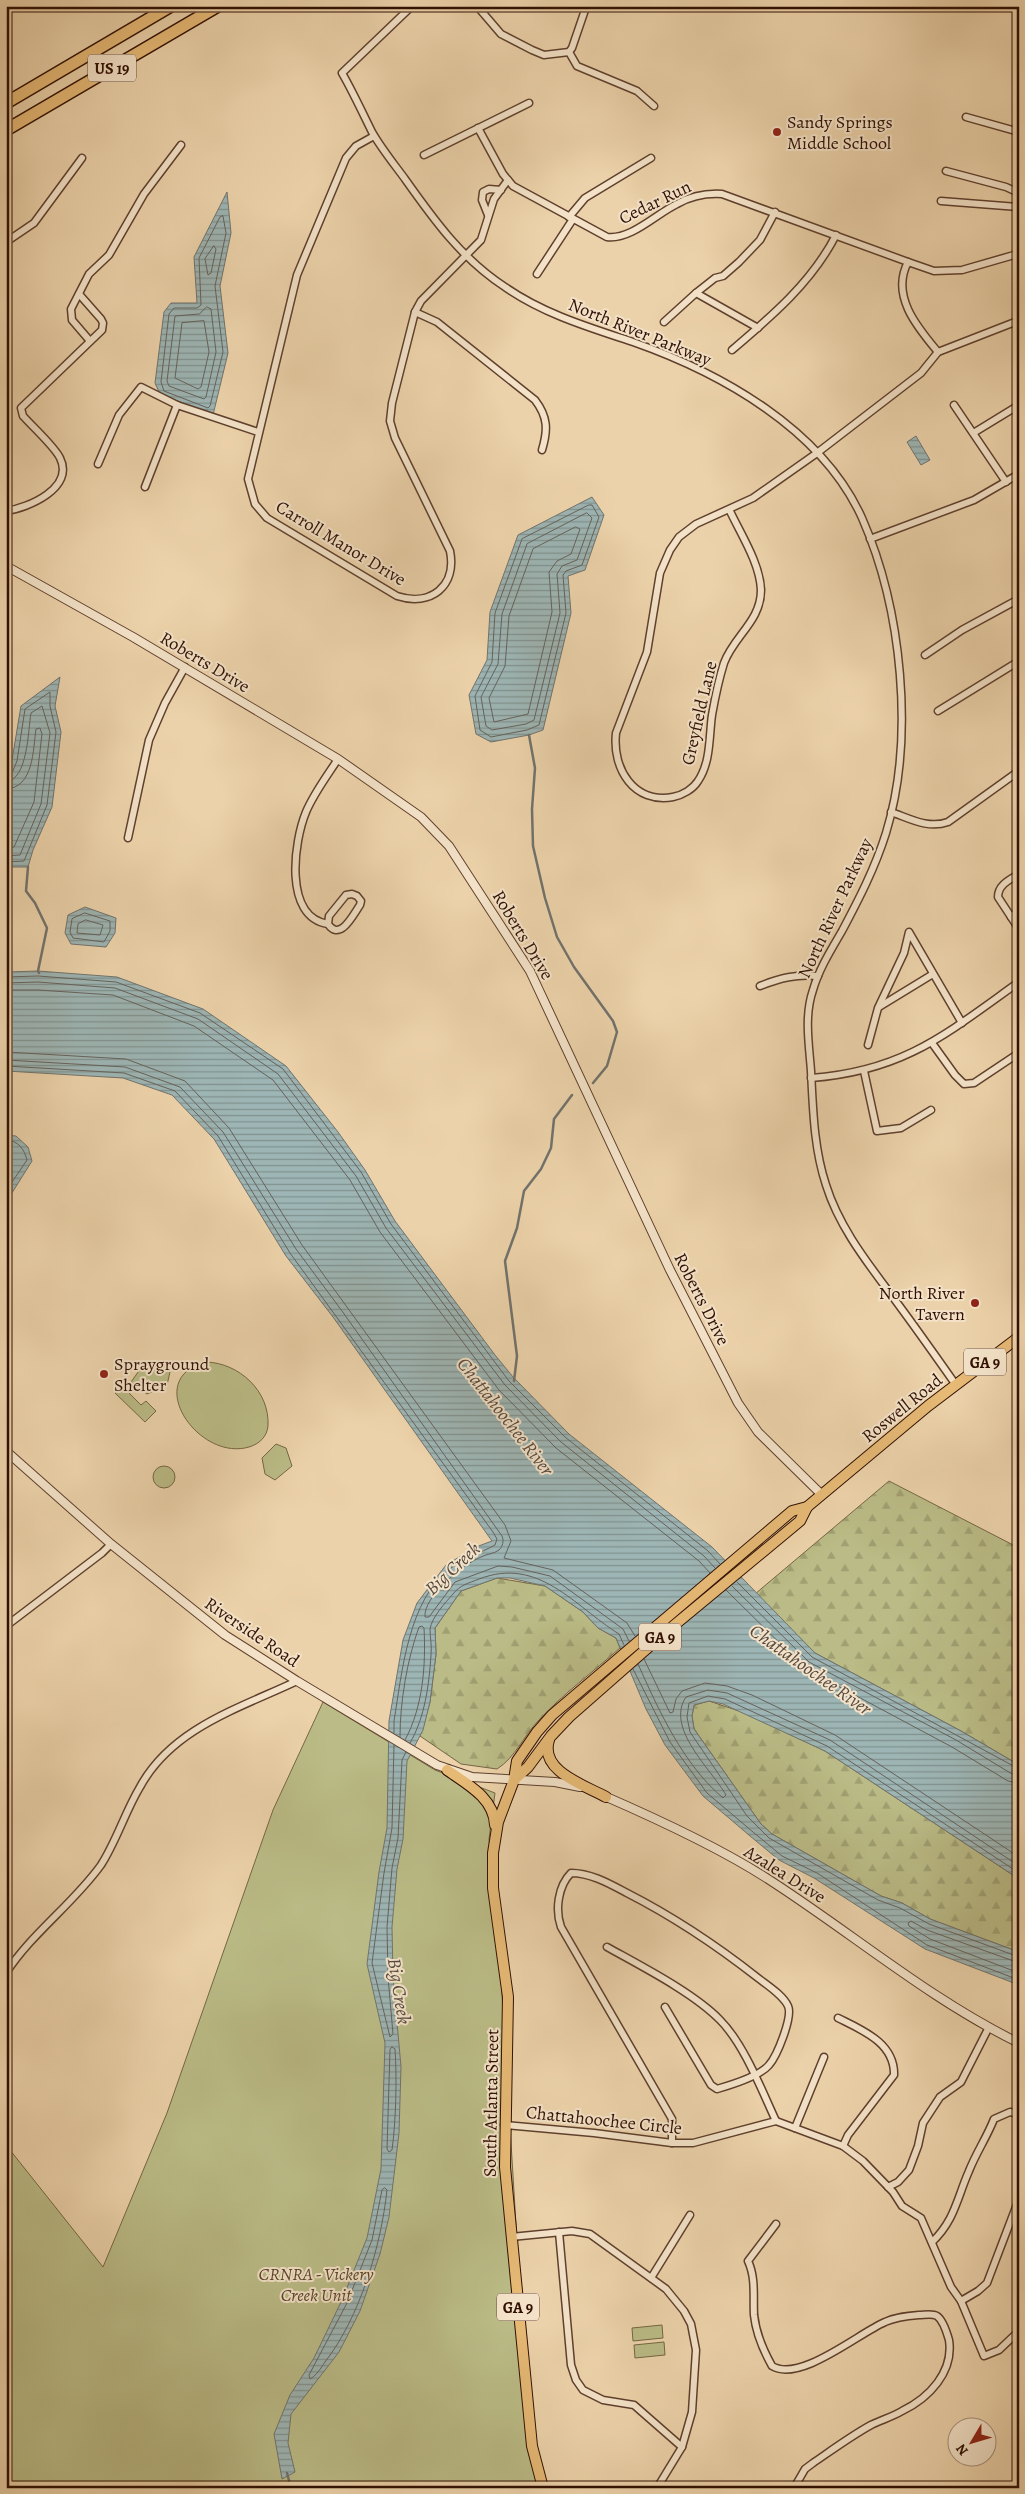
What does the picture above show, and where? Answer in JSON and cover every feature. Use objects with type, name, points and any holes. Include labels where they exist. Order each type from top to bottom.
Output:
[{"type":"highway","name":"US 19","points":[[6,103],[171,6]]},
{"type":"highway","name":"US 19","points":[[6,130],[218,6]]},
{"type":"main road","name":"Roswell Road","points":[[566,1703],[792,1511],[807,1507],[956,1384],[1019,1337]]},
{"type":"main road","name":"Roswell Road","points":[[569,1717],[800,1521],[807,1507]]},
{"type":"main road","name":"South Atlanta Street","points":[[543,2488],[532,2446],[505,2167],[504,2125],[508,1997],[493,1888],[495,1836],[502,1808],[514,1780],[517,1761],[528,1744],[566,1703]]},
{"type":"main road","name":"South Atlanta Street","points":[[514,1780],[528,1767],[551,1736],[569,1717]]},
{"type":"main road","points":[[551,1736],[547,1753],[553,1765],[606,1797]]},
{"type":"main road","points":[[447,1770],[488,1803],[494,1815],[495,1836]]},
{"type":"street","name":"North River Parkway","points":[[412,6],[342,73],[374,136],[428,213],[466,256],[502,286],[543,310],[652,350],[701,371],[772,414],[818,453],[851,497],[870,539],[888,600],[898,665],[901,717],[899,757],[891,812],[876,862],[812,990],[808,1023],[817,1152],[834,1205],[868,1266],[956,1384]]},
{"type":"street","points":[[478,6],[501,34],[544,55],[569,52],[585,10],[584,6]]},
{"type":"street","points":[[1019,16],[1019,28]]},
{"type":"street","points":[[569,52],[577,66],[636,92],[654,106]]},
{"type":"street","points":[[424,156],[529,102]]},
{"type":"street","points":[[966,117],[1019,132]]},
{"type":"street","name":"Cedar Run","points":[[478,128],[513,186],[599,234],[615,238],[677,203],[705,194],[722,194],[934,271],[962,270],[1019,251]]},
{"type":"street","name":"Carroll Manor Drive","points":[[374,136],[356,146],[346,158],[297,275],[249,469],[249,488],[255,504],[267,518],[398,596],[408,599],[421,599],[432,596],[441,588],[451,570],[450,550],[395,438],[390,421],[392,402],[415,312],[429,291],[466,256]]},
{"type":"street","points":[[90,341],[70,316],[70,309],[89,274],[109,255],[144,194],[181,145]]},
{"type":"street","points":[[6,242],[34,223],[82,158]]},
{"type":"street","points":[[537,274],[585,198],[650,158]]},
{"type":"street","points":[[946,171],[1006,187],[1019,193]]},
{"type":"street","points":[[466,256],[481,240],[494,199],[508,180]]},
{"type":"street","points":[[488,215],[482,200],[483,192],[489,189],[501,190]]},
{"type":"street","points":[[941,202],[1019,207]]},
{"type":"street","points":[[664,322],[696,293],[715,278],[723,276],[739,262],[760,240],[775,212]]},
{"type":"street","points":[[732,350],[791,297],[823,261],[836,235]]},
{"type":"street","points":[[908,262],[905,269],[903,290],[906,306],[916,325],[938,352],[1015,322]]},
{"type":"street","points":[[696,293],[758,328]]},
{"type":"street","points":[[6,510],[32,505],[56,487],[62,473],[60,458],[24,416],[22,408],[102,330],[103,323],[79,294]]},
{"type":"street","points":[[415,312],[437,322],[535,400],[543,411],[547,423],[542,450]]},
{"type":"street","name":"Greyfield Lane","points":[[728,509],[755,566],[761,588],[757,612],[727,656],[712,715],[710,746],[698,781],[690,790],[679,796],[654,798],[643,794],[626,780],[620,770],[615,746],[616,733],[647,652],[660,573],[670,550],[679,537],[696,524],[728,509],[753,498],[818,453],[921,373],[938,352]]},
{"type":"street","points":[[98,464],[119,416],[141,387],[177,405],[258,432]]},
{"type":"street","points":[[146,487],[177,405]]},
{"type":"street","points":[[954,405],[975,432],[1006,482]]},
{"type":"street","points":[[975,432],[1019,405]]},
{"type":"street","points":[[870,539],[974,500],[1019,474]]},
{"type":"street","name":"Roberts Drive","points":[[6,566],[338,758],[436,831],[509,937],[530,971],[670,1270],[738,1403],[758,1432],[822,1495]]},
{"type":"street","points":[[926,655],[969,626],[1019,599]]},
{"type":"street","points":[[938,711],[1019,661]]},
{"type":"street","points":[[128,838],[148,740],[165,703],[185,668]]},
{"type":"street","points":[[328,924],[329,916],[346,895],[357,896],[361,901],[343,928],[334,930],[328,924],[317,920],[301,900],[296,884],[296,857],[299,834],[306,812],[338,758]]},
{"type":"street","points":[[891,812],[924,824],[937,826],[948,822],[1019,771]]},
{"type":"street","points":[[1019,874],[1000,887],[998,891],[998,897],[1019,929]]},
{"type":"street","points":[[1011,917],[1019,911]]},
{"type":"street","points":[[868,1045],[878,1008],[904,953],[909,932],[962,1023]]},
{"type":"street","points":[[760,986],[778,978],[800,974],[818,976]]},
{"type":"street","points":[[878,1008],[933,974]]},
{"type":"street","points":[[811,1078],[864,1070],[902,1058],[932,1043],[1019,982]]},
{"type":"street","points":[[932,1043],[955,1075],[964,1084],[974,1083],[1019,1053]]},
{"type":"street","points":[[864,1070],[877,1131],[901,1128],[931,1110]]},
{"type":"street","name":"Riverside Road","points":[[6,1451],[111,1544],[219,1630],[297,1681],[447,1770],[472,1777],[514,1780]]},
{"type":"street","points":[[6,1626],[102,1553],[111,1544]]},
{"type":"street","points":[[6,1974],[23,1951],[100,1865],[118,1835],[140,1787],[155,1764],[174,1744],[196,1728],[297,1681]]},
{"type":"street","name":"Azalea Drive","points":[[514,1780],[568,1784],[606,1797],[731,1858],[766,1878],[936,1995],[989,2028],[1019,2043]]},
{"type":"street","points":[[665,2007],[711,2085],[718,2089],[740,2082],[768,2066],[789,2022],[790,2013],[788,2004],[714,1944],[614,1886],[582,1873],[571,1873],[563,1884],[560,1896],[558,1914],[561,1927],[672,2119],[672,2143]]},
{"type":"street","points":[[607,1947],[649,1971],[720,2020],[755,2074],[776,2121],[843,2146],[863,2161],[888,2187],[902,2206],[921,2218],[951,2287],[961,2301],[984,2356],[999,2350],[1019,2331]]},
{"type":"street","points":[[838,2018],[872,2035],[885,2049],[894,2065],[894,2075],[848,2135],[843,2146]]},
{"type":"street","points":[[888,2187],[898,2182],[909,2170],[918,2146],[923,2123],[940,2097],[961,2082],[989,2028]]},
{"type":"street","points":[[795,2128],[824,2057]]},
{"type":"street","points":[[932,2242],[944,2230],[953,2215],[969,2170],[994,2119],[1010,2112],[1019,2114]]},
{"type":"street","name":"Chattahoochee Circle","points":[[504,2125],[642,2138],[672,2143],[693,2143],[776,2121]]},
{"type":"street","points":[[961,2301],[987,2283],[1019,2199]]},
{"type":"street","points":[[651,2278],[690,2215]]},
{"type":"street","points":[[776,2224],[748,2261],[753,2276],[756,2331],[772,2366],[786,2371],[811,2363],[830,2354],[874,2327],[903,2317],[932,2314],[938,2316],[944,2327],[950,2347],[947,2366],[943,2375],[929,2392],[911,2407],[871,2425],[813,2463],[806,2469],[794,2488]]},
{"type":"street","points":[[511,2237],[572,2231],[590,2234],[666,2288],[680,2305],[691,2324],[694,2338],[695,2394],[682,2447],[657,2488]]},
{"type":"street","points":[[559,2232],[571,2365],[576,2380],[583,2390],[594,2397],[634,2405],[682,2447]]},
{"type":"green space","points":[[160,1361],[170,1372],[167,1385],[147,1394],[131,1382],[141,1368]]},
{"type":"green space","points":[[206,1362],[218,1364],[241,1373],[258,1391],[264,1401],[268,1426],[262,1440],[256,1444],[249,1447],[230,1448],[212,1442],[196,1431],[184,1416],[178,1400],[178,1384],[187,1371]]},
{"type":"green space","points":[[122,1386],[141,1405],[146,1401],[156,1411],[145,1422],[115,1393]]},
{"type":"green space","points":[[276,1444],[286,1448],[292,1466],[275,1480],[265,1474],[262,1458]]},
{"type":"green space","points":[[164,1466],[172,1469],[175,1477],[172,1485],[164,1488],[156,1485],[153,1477],[156,1469]]},
{"type":"green space","points":[[889,1481],[1019,1548],[1019,1765],[961,1731],[815,1653],[755,1594]]},
{"type":"green space","points":[[497,1578],[545,1586],[583,1612],[598,1628],[616,1638],[620,1648],[548,1710],[509,1759],[497,1769],[461,1764],[420,1736],[430,1702],[436,1654],[435,1628],[461,1591]]},
{"type":"green space","points":[[709,1701],[745,1713],[825,1751],[1019,1879],[1019,1952],[930,1919],[902,1903],[881,1896],[772,1834],[761,1824],[694,1729],[692,1716],[694,1705]]},
{"type":"green space","name":"CRNRA - Vickery Creek Unit","points":[[323,1702],[435,1770],[495,1793],[489,1839],[498,1929],[528,2422],[545,2488],[6,2488],[6,2145],[103,2267],[167,2113],[273,1810]]},
{"type":"green space","points":[[662,2325],[663,2338],[633,2341],[632,2328]]},
{"type":"green space","points":[[664,2342],[665,2355],[635,2358],[634,2345]]},
{"type":"water","points":[[227,192],[231,233],[220,286],[228,353],[213,415],[160,394],[155,383],[164,312],[171,303],[197,303],[194,257]]},
{"type":"water","points":[[916,436],[930,460],[921,465],[907,442]]},
{"type":"water","points":[[592,497],[604,515],[585,570],[568,576],[571,613],[543,730],[529,735],[491,742],[476,734],[469,695],[487,660],[490,612],[518,535]]},
{"type":"water","points":[[60,677],[55,706],[61,732],[52,807],[33,850],[28,867],[6,867],[6,776],[12,760],[21,706]]},
{"type":"water","points":[[85,907],[116,918],[115,933],[106,947],[71,944],[65,933],[68,915]]},
{"type":"water","name":"Chattahoochee River","points":[[38,971],[117,977],[203,1009],[286,1066],[338,1132],[365,1170],[395,1221],[495,1355],[513,1377],[569,1434],[712,1547],[815,1653],[961,1731],[1019,1765],[1019,1879],[825,1751],[723,1704],[709,1701],[694,1705],[692,1716],[694,1729],[761,1824],[772,1834],[881,1896],[902,1903],[930,1919],[1019,1952],[1019,1985],[925,1949],[814,1878],[779,1860],[703,1796],[665,1745],[646,1709],[616,1638],[598,1628],[583,1612],[545,1586],[510,1578],[497,1578],[461,1591],[435,1628],[436,1654],[430,1702],[423,1730],[407,1761],[403,1839],[397,1869],[392,1927],[393,1977],[401,2067],[399,2133],[389,2217],[380,2254],[360,2311],[339,2352],[291,2414],[288,2443],[295,2472],[282,2479],[274,2434],[290,2395],[314,2358],[342,2300],[367,2238],[381,2169],[385,2043],[367,1964],[379,1872],[387,1828],[389,1721],[403,1640],[417,1603],[446,1565],[476,1547],[492,1541],[333,1317],[286,1256],[214,1139],[172,1095],[123,1078],[6,1071],[6,972]]},
{"type":"water","points":[[6,1135],[16,1136],[28,1147],[32,1161],[10,1196],[6,1196]]},
{"type":"waterway","points":[[529,735],[535,768],[532,809],[533,846],[545,898],[557,937],[574,967],[613,1021],[617,1032],[607,1066],[593,1083]]},
{"type":"waterway","points":[[28,867],[26,891],[35,903],[47,928],[39,973]]},
{"type":"waterway","points":[[514,1381],[517,1356],[505,1261],[517,1228],[524,1191],[541,1169],[551,1148],[554,1119],[572,1095]]},
{"type":"waterway","name":"Big Creek","points":[[287,2473],[291,2488]]},
{"type":"place","name":"Sandy Springs Middle School","points":[[777,132]]},
{"type":"place","name":"North River Tavern","points":[[975,1303]]},
{"type":"place","name":"Sprayground Shelter","points":[[104,1374]]}]
